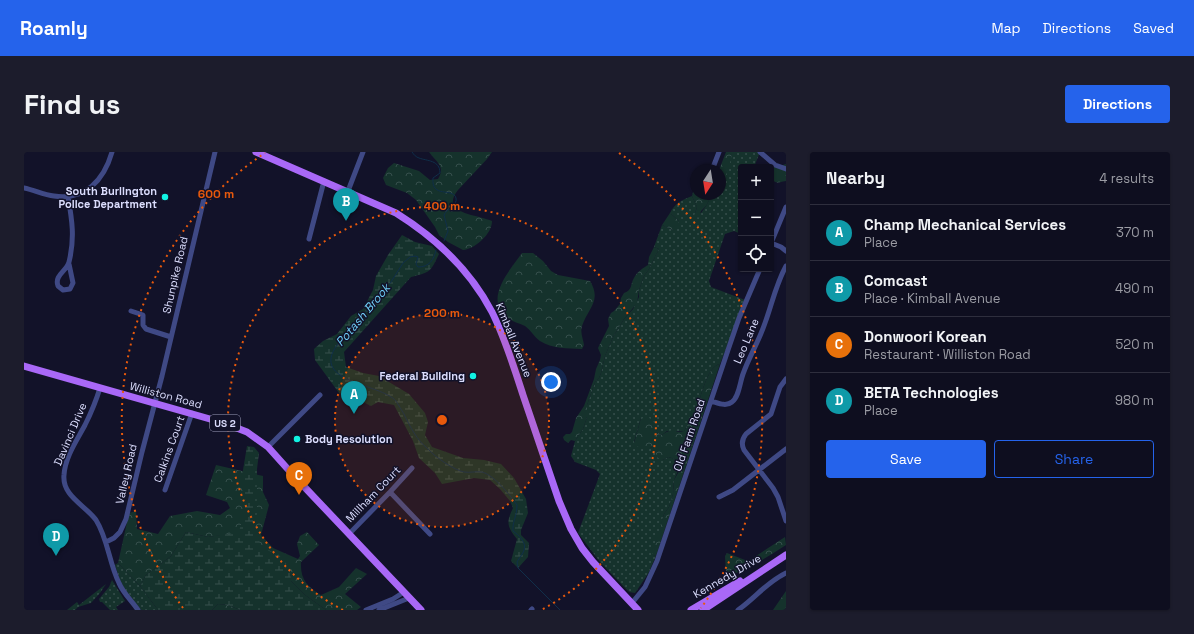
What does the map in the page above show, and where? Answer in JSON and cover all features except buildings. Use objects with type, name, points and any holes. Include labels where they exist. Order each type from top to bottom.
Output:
[{"type":"main road","name":"Kimball Avenue","points":[[256,152],[396,212],[417,225],[450,255],[477,288],[492,313],[504,340],[559,501],[571,529],[586,554],[638,610]]},
{"type":"main road","name":"Williston Road","points":[[24,366],[192,414],[242,430],[255,437],[268,447],[421,610]]},
{"type":"main road","name":"Kennedy Drive","points":[[691,610],[786,555]]},
{"type":"main road","name":"Kennedy Drive","points":[[703,610],[774,562]]},
{"type":"street","points":[[24,188],[52,196],[68,196],[83,191],[98,180],[107,167],[112,152]]},
{"type":"street","name":"Shunpike Road","points":[[155,403],[215,152]]},
{"type":"street","points":[[348,191],[363,152]]},
{"type":"street","points":[[714,164],[719,152]]},
{"type":"street","points":[[760,152],[775,165],[786,169]]},
{"type":"street","points":[[309,240],[324,181]]},
{"type":"street","points":[[68,196],[74,236],[69,264],[74,281],[70,289],[63,290],[59,288],[57,281],[69,264]]},
{"type":"street","points":[[774,236],[786,207]]},
{"type":"street","points":[[774,244],[786,251]]},
{"type":"street","name":"Leo Lane","points":[[711,401],[721,404],[728,404],[736,397],[744,371],[765,323],[776,286],[786,266]]},
{"type":"street","name":"Old Farm Road","points":[[632,603],[645,587],[657,561],[739,318],[759,272]]},
{"type":"street","points":[[131,311],[143,315],[143,325],[146,329],[171,337]]},
{"type":"street","points":[[786,379],[780,387],[771,414],[746,434],[742,440],[744,450],[760,470],[778,497],[786,521]]},
{"type":"street","name":"Davinci Drive","points":[[100,388],[89,416],[70,454],[64,471],[64,479],[69,494],[88,511],[96,521],[106,542],[118,582],[138,610]]},
{"type":"street","points":[[268,447],[320,395]]},
{"type":"street","name":"Valley Road","points":[[106,542],[117,535],[124,524],[155,403]]},
{"type":"street","name":"Calkins Court","points":[[165,490],[192,414]]},
{"type":"street","points":[[719,497],[733,490],[786,449]]},
{"type":"street","name":"Millham Court","points":[[349,534],[412,468]]},
{"type":"street","points":[[390,492],[430,534]]},
{"type":"street","points":[[738,610],[755,597],[770,582],[786,573]]},
{"type":"street","points":[[366,610],[393,599],[404,592]]},
{"type":"street","points":[[379,610],[409,598]]},
{"type":"green space","points":[[429,152],[492,152],[458,190],[453,198],[453,204],[456,209],[492,221],[486,236],[473,247],[463,250],[448,242],[439,235],[416,200],[407,193],[386,185],[383,178],[388,168],[394,163],[419,171],[430,180],[438,179],[441,167]]},
{"type":"green space","points":[[726,152],[732,152],[728,172],[726,175],[726,164],[721,164]]},
{"type":"green space","points":[[732,152],[760,152],[755,164],[738,164],[738,233],[734,231],[725,234],[709,281],[711,287],[745,300],[720,364],[715,366],[708,376],[695,412],[684,431],[667,431],[662,435],[658,434],[652,420],[641,418],[634,442],[653,448],[663,460],[668,457],[679,460],[681,464],[674,480],[673,494],[669,507],[664,514],[653,555],[656,556],[648,574],[635,593],[629,592],[600,562],[578,533],[600,474],[596,470],[575,462],[571,456],[575,441],[583,429],[587,417],[587,405],[595,382],[601,373],[605,356],[613,337],[624,319],[633,309],[639,297],[639,290],[644,276],[659,249],[654,247],[662,225],[673,230],[679,221],[670,213],[677,204],[690,197],[690,200],[694,200],[697,207],[695,213],[701,213],[709,200],[726,200],[726,172]]},
{"type":"green space","points":[[786,164],[786,181],[777,183],[774,181],[774,167]]},
{"type":"green space","points":[[694,200],[709,200],[701,211],[699,218],[694,216],[697,207]]},
{"type":"green space","points":[[670,213],[679,221],[675,230],[662,225]]},
{"type":"green space","points":[[402,235],[415,242],[432,246],[439,254],[434,265],[429,271],[411,277],[344,352],[346,367],[363,373],[379,376],[409,394],[425,413],[428,422],[425,435],[432,447],[463,458],[484,460],[501,464],[514,478],[526,499],[528,513],[521,530],[521,535],[529,543],[528,557],[518,568],[511,561],[517,539],[509,528],[509,517],[513,508],[510,501],[500,489],[490,480],[474,478],[442,484],[435,473],[419,458],[413,441],[394,405],[378,402],[371,406],[351,396],[339,393],[315,360],[314,349],[323,341],[337,334],[351,316],[363,309],[373,290],[376,276]]},
{"type":"green space","points":[[654,247],[659,249],[644,276],[639,290],[637,303],[624,319],[613,337],[605,356],[601,373],[595,382],[587,405],[587,417],[583,429],[575,441],[571,440],[568,443],[563,437],[572,432],[576,418],[584,406],[600,360],[601,355],[598,348],[609,326],[608,319],[611,313],[620,304],[624,293],[630,289],[635,276],[640,270],[648,265],[649,257]]},
{"type":"green space","points":[[522,253],[533,253],[543,261],[551,271],[558,275],[590,281],[595,294],[593,304],[581,329],[584,345],[582,349],[560,348],[545,344],[525,326],[508,318],[501,311],[498,303],[498,294],[505,277]]},
{"type":"green space","points":[[720,364],[656,556],[653,555],[652,553],[664,514],[669,507],[673,494],[674,480],[681,464],[679,460],[668,457],[663,460],[658,458],[653,448],[650,447],[644,449],[636,446],[634,443],[641,418],[649,418],[653,420],[658,434],[662,435],[669,431],[684,431],[695,412],[708,376],[715,366]]},
{"type":"green space","points":[[247,446],[254,447],[259,453],[257,469],[257,514],[254,532],[256,538],[265,550],[277,553],[290,568],[291,581],[305,595],[326,610],[240,610],[228,605],[218,604],[212,610],[158,610],[140,586],[146,575],[171,556],[186,532],[208,537],[239,532],[246,504],[242,476]]},
{"type":"green space","points":[[216,465],[263,476],[263,492],[269,505],[261,535],[273,548],[298,559],[300,556],[297,544],[300,536],[307,532],[319,545],[301,562],[305,582],[316,592],[321,595],[339,587],[356,568],[367,574],[345,594],[361,607],[357,610],[326,610],[305,595],[291,581],[289,568],[239,533],[208,537],[186,532],[171,556],[146,575],[140,586],[118,563],[129,513],[136,511],[137,529],[158,534],[170,516],[197,511],[220,515],[230,508],[227,502],[206,495]]},
{"type":"green space","points":[[785,537],[786,545],[772,554],[744,570],[728,576],[726,574],[725,556],[727,553],[745,560],[750,560]]},
{"type":"green space","points":[[118,563],[140,586],[158,610],[141,610],[124,588],[120,580],[115,565]]},
{"type":"green space","points":[[112,580],[125,601],[116,607],[118,610],[110,610],[102,602],[100,602],[99,599],[109,587]]},
{"type":"green space","points":[[106,584],[91,603],[78,607],[75,610],[67,610],[77,602],[79,605]]},
{"type":"green space","points":[[786,591],[786,610],[773,610]]},
{"type":"green space","points":[[218,604],[228,605],[240,610],[212,610]]},
{"type":"waterway","name":"Potash Brook","points":[[412,152],[417,157],[435,163],[438,166],[440,173],[433,178],[435,188],[439,191],[451,193],[456,198],[454,205],[444,215],[448,231],[444,241]]},
{"type":"waterway","name":"Potash Brook","points":[[436,250],[432,260],[425,266],[418,267],[416,264],[418,257],[415,256],[410,257],[403,263],[391,282],[337,345],[331,358],[333,367],[340,375],[388,395],[396,401],[417,437],[440,459],[460,471],[482,472],[487,474],[501,486],[517,505],[513,531],[522,539],[525,547],[517,562],[518,568],[560,610]]},
{"type":"place","name":"South Burlington Police Department","points":[[165,197]]},
{"type":"place","name":"Comcast","points":[[346,221]]},
{"type":"place","name":"Federal Building","points":[[473,376]]},
{"type":"place","name":"Champ Mechanical Services","points":[[354,414]]},
{"type":"place","name":"Body Resolution","points":[[297,439]]},
{"type":"place","name":"Donwoori Korean","points":[[299,495]]},
{"type":"place","name":"BETA Technologies","points":[[56,556]]}]
